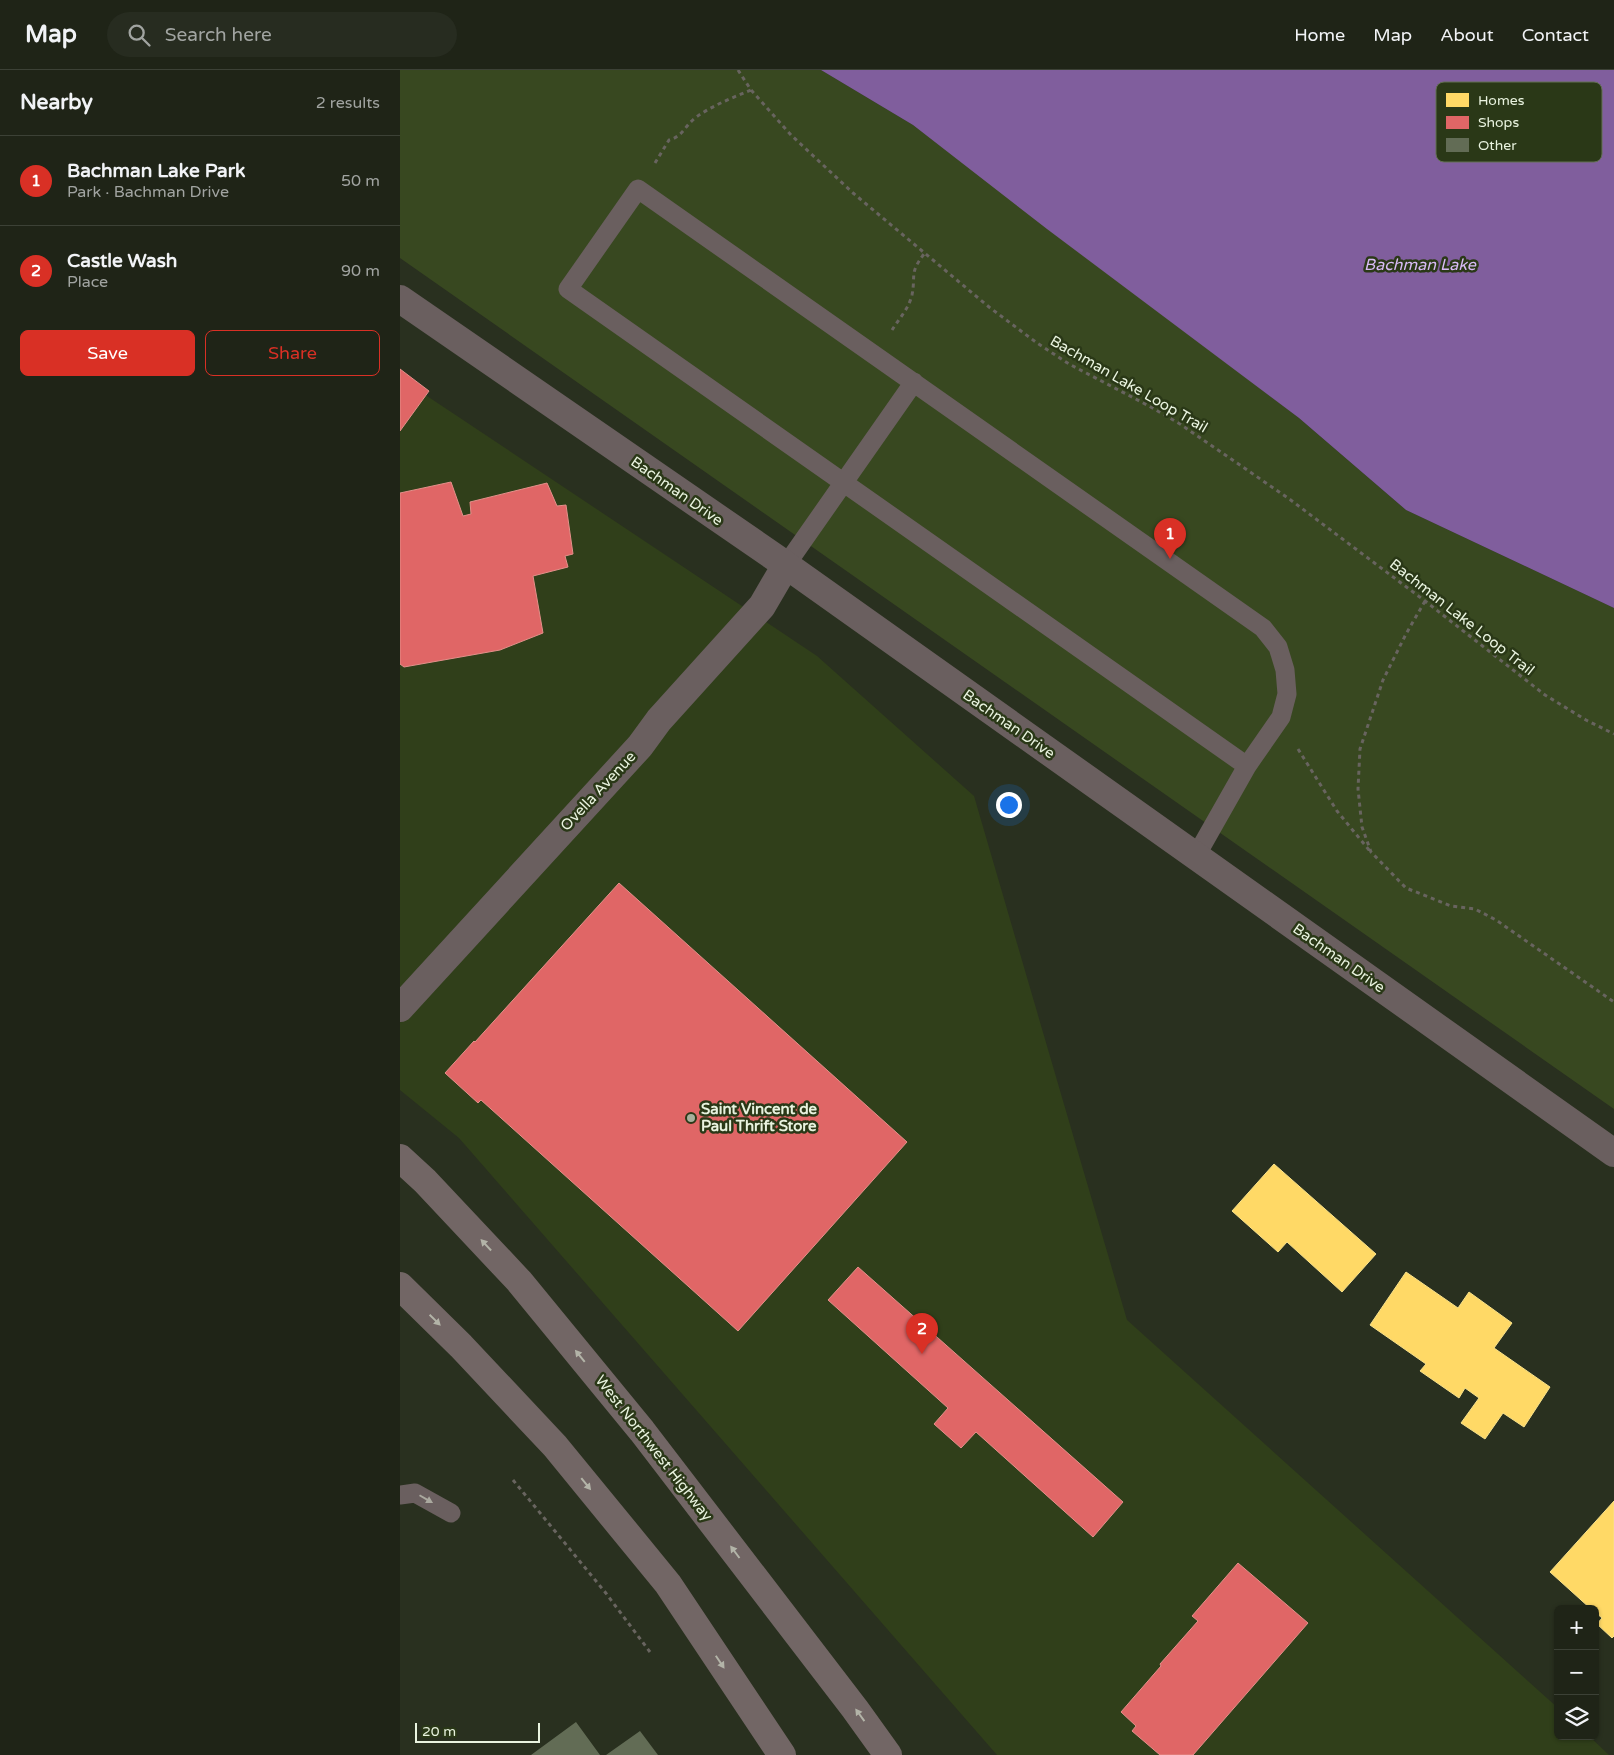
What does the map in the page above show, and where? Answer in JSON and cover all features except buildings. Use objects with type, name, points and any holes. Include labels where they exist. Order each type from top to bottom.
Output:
[{"type":"main road","name":"West Northwest Highway","points":[[400,1158],[425,1181],[519,1281],[642,1431],[855,1709],[888,1755]]},
{"type":"main road","points":[[400,1286],[461,1346],[555,1446],[668,1584],[782,1755]]},
{"type":"street","name":"Bachman Drive","points":[[400,299],[786,565],[1614,1153]]},
{"type":"street","name":"Ovella Avenue","points":[[400,1008],[640,746],[659,720],[762,606],[786,565]]},
{"type":"lane","points":[[1196,856],[1247,766],[1281,717],[1287,694],[1285,670],[1278,648],[1264,628],[638,189],[568,289],[1247,766]]},
{"type":"lane","points":[[786,565],[914,382]]},
{"type":"lane","points":[[400,1495],[415,1493],[450,1513]]},
{"type":"path","name":"Bachman Lake Loop Trail","points":[[738,70],[751,90],[791,135],[853,193],[989,307],[1069,364],[1180,424],[1288,498],[1425,601],[1545,696],[1614,734]]},
{"type":"path","points":[[638,189],[669,140],[678,138],[693,120],[709,109],[751,90]]},
{"type":"path","points":[[874,355],[908,306],[912,296],[912,275],[915,265],[924,254]]},
{"type":"path","points":[[1371,852],[1362,827],[1358,788],[1360,749],[1384,680],[1406,634],[1425,601]]},
{"type":"path","points":[[1281,717],[1301,755],[1337,811],[1371,852],[1406,888],[1451,906],[1474,909],[1489,916],[1614,1002]]},
{"type":"path","points":[[513,1480],[605,1592],[650,1652]]},
{"type":"shaded area","points":[[400,70],[821,70],[913,125],[1299,418],[1406,510],[1614,608],[1614,1109],[400,258]]},
{"type":"shaded area","points":[[400,378],[817,656],[974,796],[1127,1320],[1554,1704],[1554,1740],[1593,1740],[1609,1755],[997,1755],[459,1138],[400,1090]]},
{"type":"water","name":"Bachman Lake","points":[[821,70],[1614,70],[1614,608],[1406,510],[1299,418],[1047,229],[913,125]]},
{"type":"place","name":"Bachman Lake Park","points":[[1170,559]]},
{"type":"place","name":"Saint Vincent de Paul Thrift Store","points":[[691,1118]]},
{"type":"place","name":"Castle Wash","points":[[922,1354]]}]
